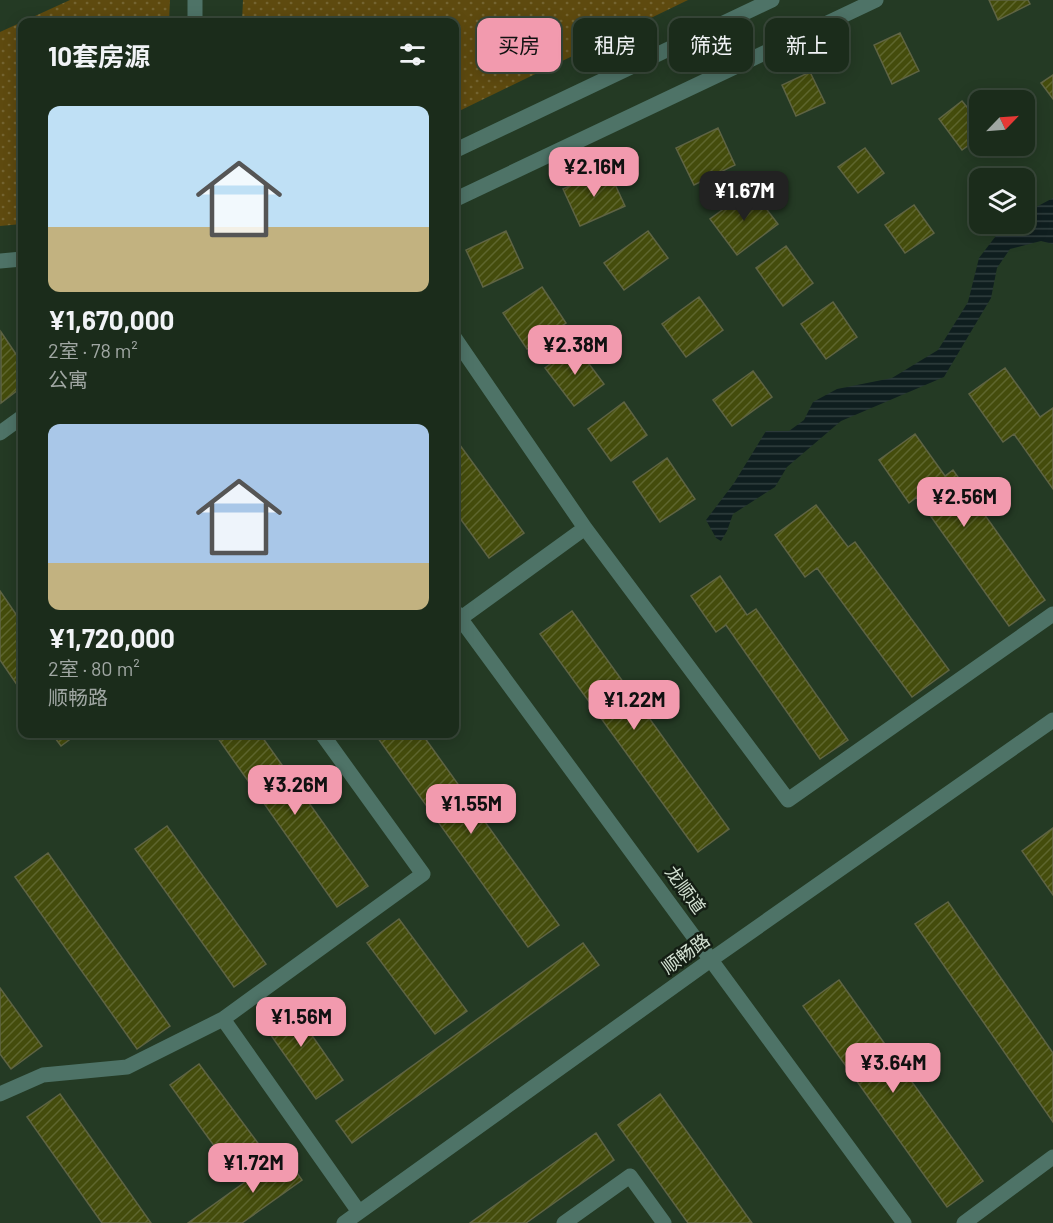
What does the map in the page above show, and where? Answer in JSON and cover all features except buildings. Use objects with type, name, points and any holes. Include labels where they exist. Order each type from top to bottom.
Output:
[{"type":"street","points":[[195,0],[195,18]]},
{"type":"street","points":[[459,149],[772,0]]},
{"type":"street","points":[[459,198],[876,0]]},
{"type":"street","points":[[0,261],[18,259]]},
{"type":"street","points":[[459,344],[585,528],[788,800],[1053,614]]},
{"type":"street","points":[[0,433],[18,420]]},
{"type":"street","points":[[459,613],[585,528]]},
{"type":"street","name":"龙顺道","points":[[459,615],[904,1223]]},
{"type":"street","name":"顺畅路","points":[[344,1223],[712,959],[1053,720]]},
{"type":"street","points":[[0,1094],[43,1075],[127,1067],[223,1019],[423,874],[325,738]]},
{"type":"street","points":[[223,1019],[359,1212]]},
{"type":"street","points":[[964,1223],[1053,1156]]},
{"type":"street","points":[[564,1223],[630,1176],[664,1223]]},
{"type":"shaded area","points":[[70,0],[170,0],[169,18],[31,18]]},
{"type":"shaded area","points":[[243,0],[688,0],[651,18],[573,18],[573,56],[561,62],[561,18],[477,18],[477,72],[540,72],[459,111],[459,18],[242,18]]},
{"type":"shaded area","points":[[18,24],[18,224],[0,226],[0,32]]},
{"type":"shaded area","points":[[1053,198],[1053,244],[1041,241],[1010,249],[997,268],[991,298],[944,377],[841,421],[787,467],[775,487],[733,514],[721,541],[716,538],[706,520],[734,483],[766,431],[789,431],[804,420],[813,402],[837,389],[892,378],[938,350],[968,302],[979,258],[997,234],[1035,234],[1035,208]]}]
